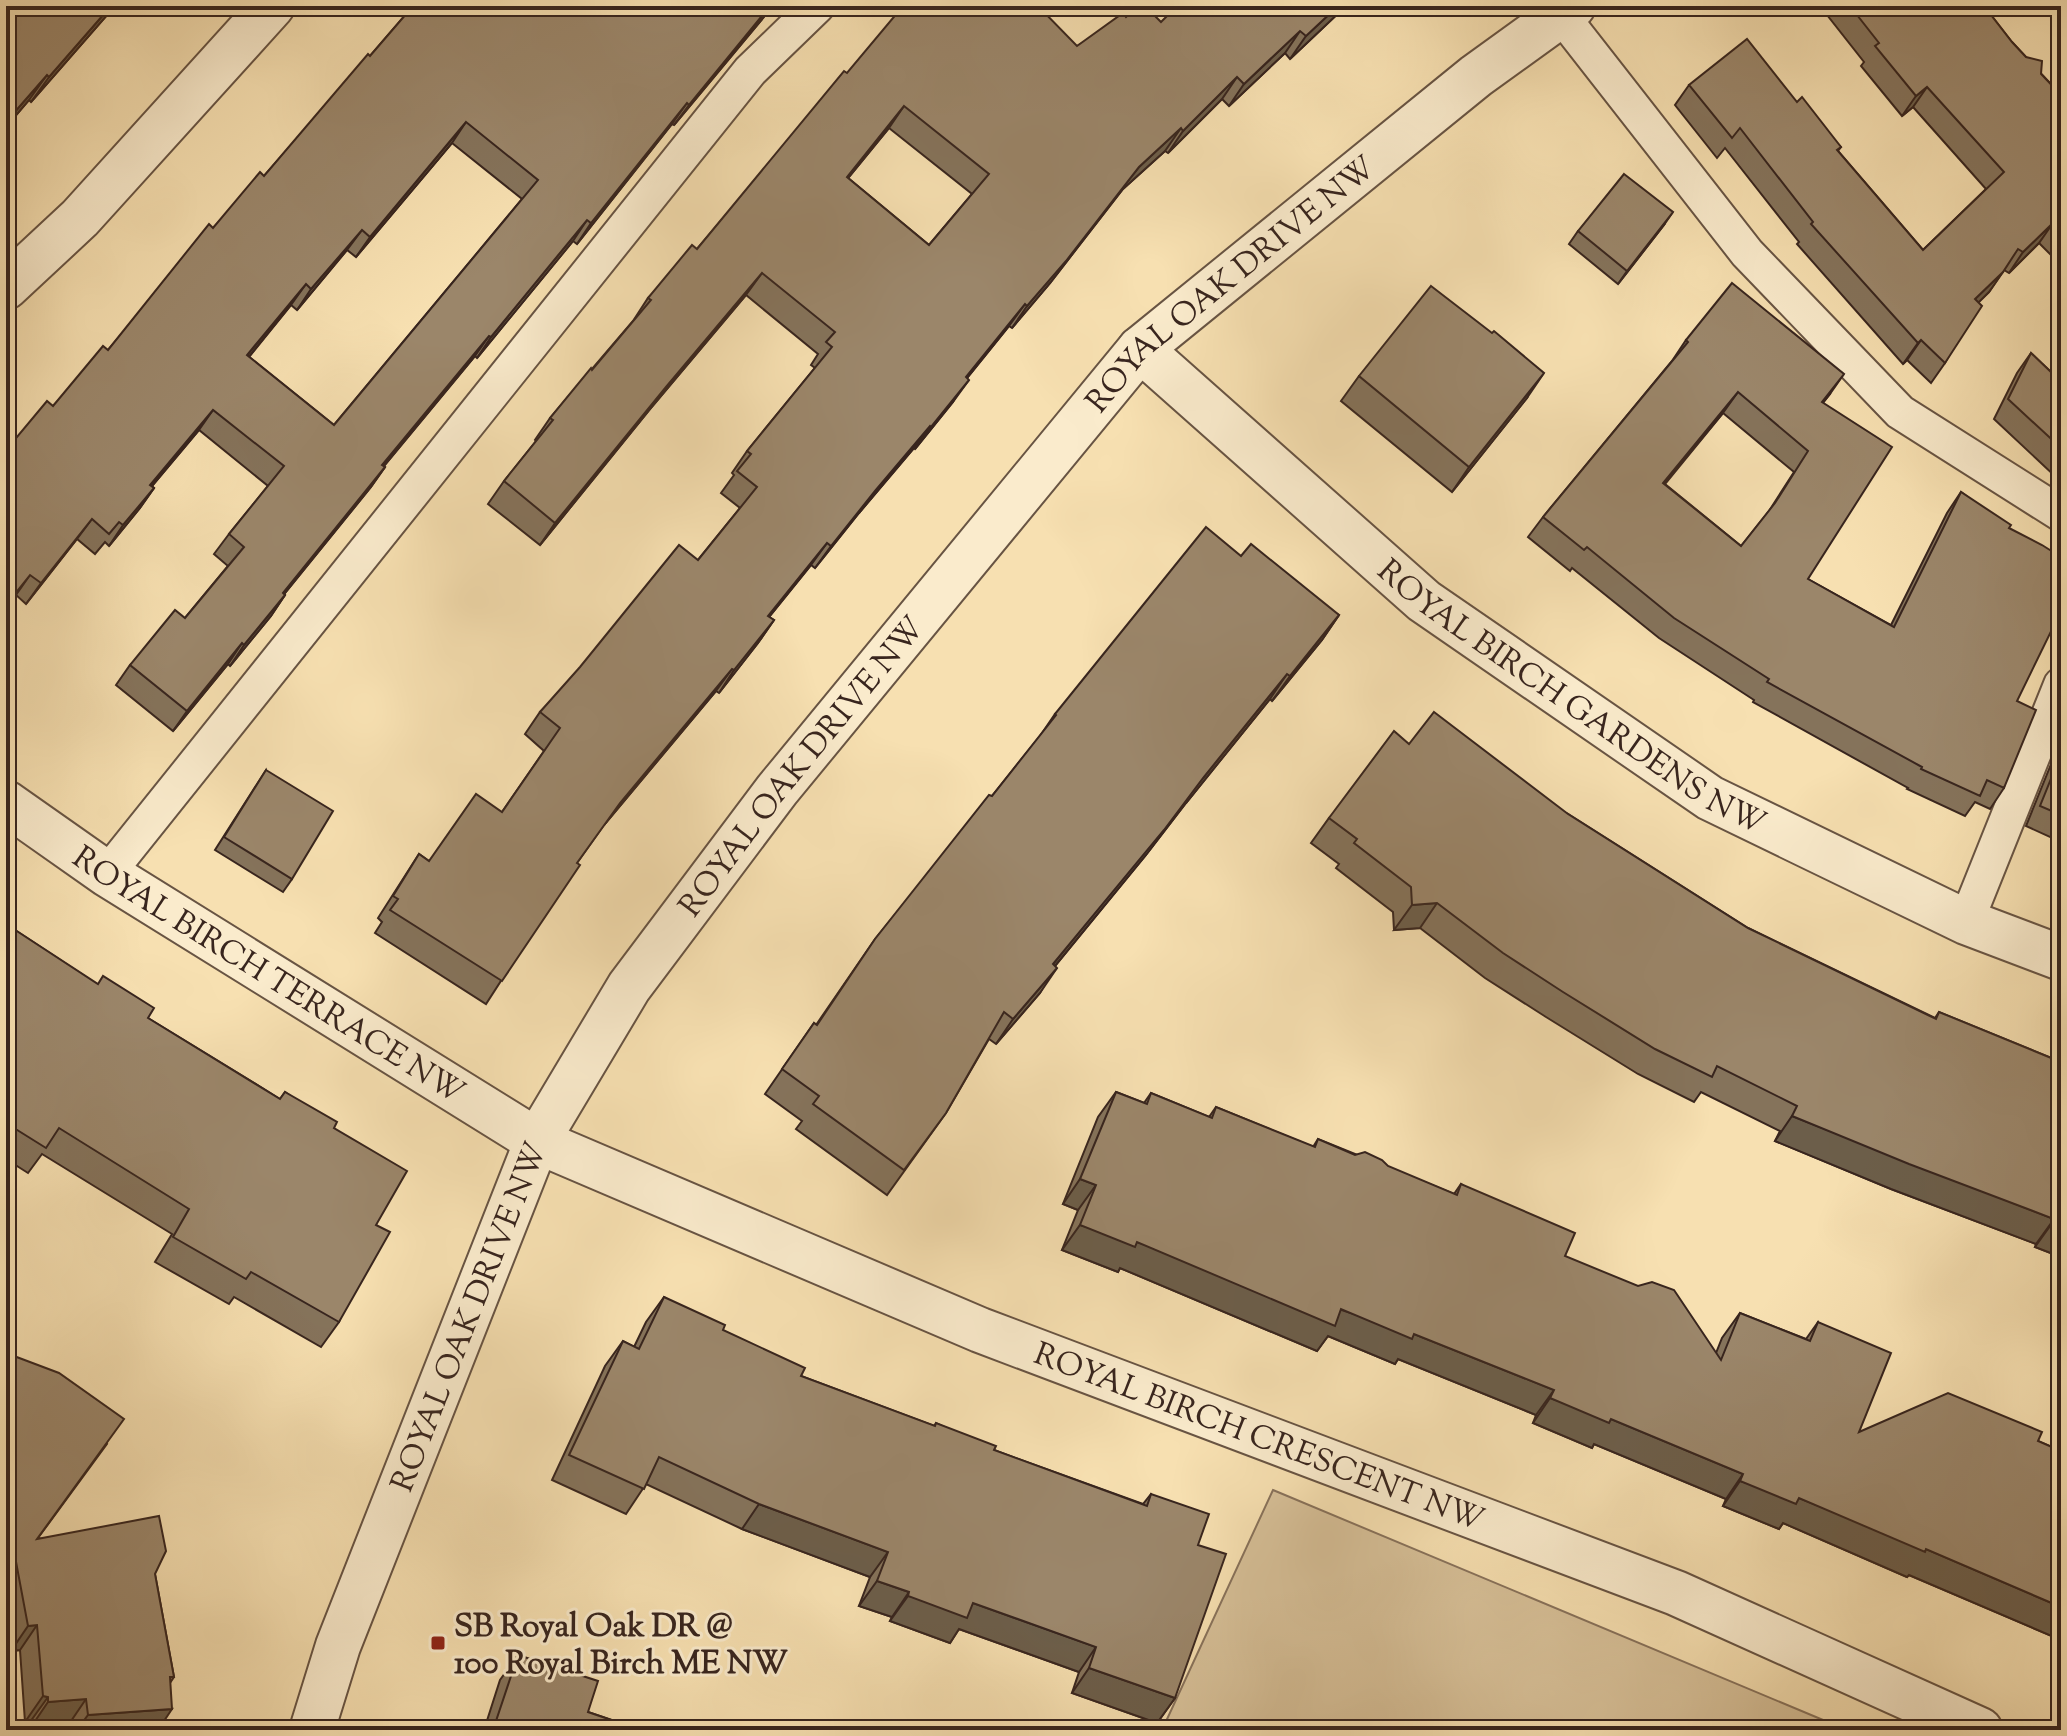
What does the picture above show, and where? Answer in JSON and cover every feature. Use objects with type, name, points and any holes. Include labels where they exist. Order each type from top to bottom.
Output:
[{"type":"street","points":[[6,287],[80,218],[272,6]]},
{"type":"street","name":"ROYAL OAK DRIVE NW","points":[[312,1730],[338,1646],[537,1141],[629,987],[758,815],[1140,349],[1476,76],[1567,11]]},
{"type":"street","name":"ROYAL BIRCH GARDENS NW","points":[[1140,349],[1424,601],[1710,798],[1966,922],[2061,958]]},
{"type":"street","name":"ROYAL BIRCH TERRACE NW","points":[[6,803],[107,874],[537,1141]]},
{"type":"street","name":"ROYAL BIRCH CRESCENT NW","points":[[537,1141],[980,1330],[1676,1593],[1980,1730]]},
{"type":"lane","points":[[107,874],[750,71],[817,6]]},
{"type":"lane","points":[[1567,11],[1747,253],[1900,412],[2061,514]]},
{"type":"lane","points":[[1966,922],[2061,685]]},
{"type":"shaded area","points":[[1273,1490],[1847,1730],[1162,1730]]},
{"type":"building","points":[[6,6],[111,6],[6,122]]},
{"type":"building","points":[[413,6],[770,6],[591,223],[587,220],[382,465],[385,467],[283,593],[285,595],[187,711],[130,665],[175,610],[185,618],[244,547],[229,534],[284,466],[213,410],[150,485],[154,488],[123,525],[119,522],[109,534],[92,519],[41,583],[30,575],[6,605],[6,450],[47,401],[53,406],[103,346],[108,350],[209,224],[213,228],[260,172],[264,176],[368,54],[370,56]],"holes":[[[466,122],[538,180],[334,425],[247,355],[306,284],[311,289],[362,230],[370,237]]]},
{"type":"building","points":[[903,6],[1038,6],[1077,46],[1123,13],[1126,17],[1138,6],[1145,6],[1161,22],[1177,6],[1338,6],[1306,36],[1300,31],[1244,84],[1237,77],[1183,131],[1181,128],[1139,167],[1066,261],[1027,306],[1025,304],[966,377],[969,380],[931,427],[831,546],[827,543],[768,616],[774,620],[734,670],[620,803],[577,863],[580,865],[502,981],[390,910],[398,899],[393,896],[419,854],[429,861],[476,794],[502,812],[560,728],[540,712],[679,545],[698,560],[757,487],[737,471],[751,454],[747,451],[832,347],[826,342],[835,332],[762,273],[555,523],[504,481],[553,420],[550,418],[651,300],[648,298],[692,245],[697,249],[844,71],[847,73]],"holes":[[[904,106],[989,174],[929,245],[847,177]]]},
{"type":"building","points":[[1850,6],[1984,6],[2026,57],[2042,61],[2041,74],[2061,95],[2061,231],[2053,223],[2023,252],[2018,249],[2003,272],[1975,299],[1982,306],[1945,363],[1921,340],[1918,343],[1811,224],[1813,222],[1740,128],[1732,138],[1689,85],[1747,39],[1797,102],[1802,97],[1841,147],[1837,150],[1923,250],[2004,172],[1927,87],[1916,96],[1875,46],[1879,43]]},
{"type":"building","points":[[1624,174],[1673,212],[1627,271],[1578,231]]},
{"type":"building","points":[[1732,283],[1844,374],[1822,402],[1892,447],[1808,579],[1894,627],[1961,492],[2011,525],[2009,528],[2061,557],[2061,611],[2017,701],[2036,710],[2004,788],[1987,780],[1980,796],[1921,769],[1767,682],[1769,679],[1674,618],[1587,547],[1584,550],[1543,517],[1688,342],[1686,340]],"holes":[[[1738,392],[1808,451],[1775,503],[1741,546],[1663,483]]]},
{"type":"building","points":[[1431,286],[1492,333],[1494,331],[1544,373],[1469,467],[1359,376]]},
{"type":"building","points":[[2031,353],[2052,373],[2061,363],[2061,448],[2008,399]]},
{"type":"building","points":[[1206,527],[1241,556],[1251,544],[1339,615],[1290,676],[1287,674],[1053,964],[1057,968],[1013,1019],[1004,1012],[946,1113],[904,1170],[813,1104],[819,1096],[782,1069],[814,1023],[817,1025],[875,939]]},
{"type":"building","points":[[1434,712],[1568,814],[1748,928],[1936,1019],[1939,1012],[2061,1062],[2061,1225],[2053,1222],[2054,1219],[1792,1116],[1797,1106],[1717,1066],[1712,1077],[1655,1049],[1503,953],[1437,903],[1412,905],[1411,887],[1354,843],[1357,839],[1329,818],[1394,731],[1409,744]]},
{"type":"building","points":[[2061,754],[2061,815],[2040,806]]},
{"type":"building","points":[[266,770],[333,811],[292,879],[224,837]]},
{"type":"building","points":[[6,924],[98,984],[103,976],[154,1008],[148,1018],[280,1099],[285,1092],[337,1122],[334,1128],[407,1171],[376,1225],[390,1232],[339,1322],[251,1272],[246,1279],[173,1237],[189,1209],[59,1128],[46,1148],[6,1123]]},
{"type":"building","points":[[1116,1092],[1147,1104],[1151,1093],[1212,1118],[1216,1107],[1315,1147],[1318,1139],[1355,1155],[1365,1152],[1388,1166],[1457,1195],[1461,1184],[1575,1233],[1565,1256],[1638,1286],[1652,1282],[1674,1290],[1721,1360],[1740,1313],[1810,1341],[1818,1322],[1891,1353],[1859,1432],[1948,1393],[2042,1432],[2038,1441],[2061,1451],[2061,1607],[1799,1498],[1796,1504],[1740,1481],[1743,1474],[1611,1419],[1609,1423],[1550,1398],[1554,1390],[1414,1334],[1412,1339],[1341,1309],[1335,1326],[1137,1242],[1135,1247],[1080,1225],[1096,1185],[1080,1179]]},
{"type":"building","points":[[664,1297],[725,1325],[723,1330],[805,1368],[801,1376],[935,1426],[936,1423],[996,1446],[994,1450],[1147,1506],[1151,1494],[1209,1514],[1198,1545],[1226,1554],[1175,1698],[1089,1668],[1096,1647],[973,1603],[967,1618],[908,1596],[909,1592],[877,1581],[888,1552],[759,1504],[659,1457],[644,1489],[569,1455],[623,1341],[639,1349]]},
{"type":"building","points":[[6,1353],[59,1373],[124,1419],[37,1539],[159,1516],[166,1551],[155,1574],[174,1677],[170,1677],[172,1709],[88,1715],[86,1699],[48,1702],[48,1697],[43,1696],[37,1625],[28,1626],[14,1551],[6,1545]]},
{"type":"building","points":[[518,1655],[598,1681],[588,1712],[641,1730],[493,1730]]},
{"type":"place","name":"SB Royal Oak DR @ 100 Royal Birch ME NW","points":[[438,1643]]}]
